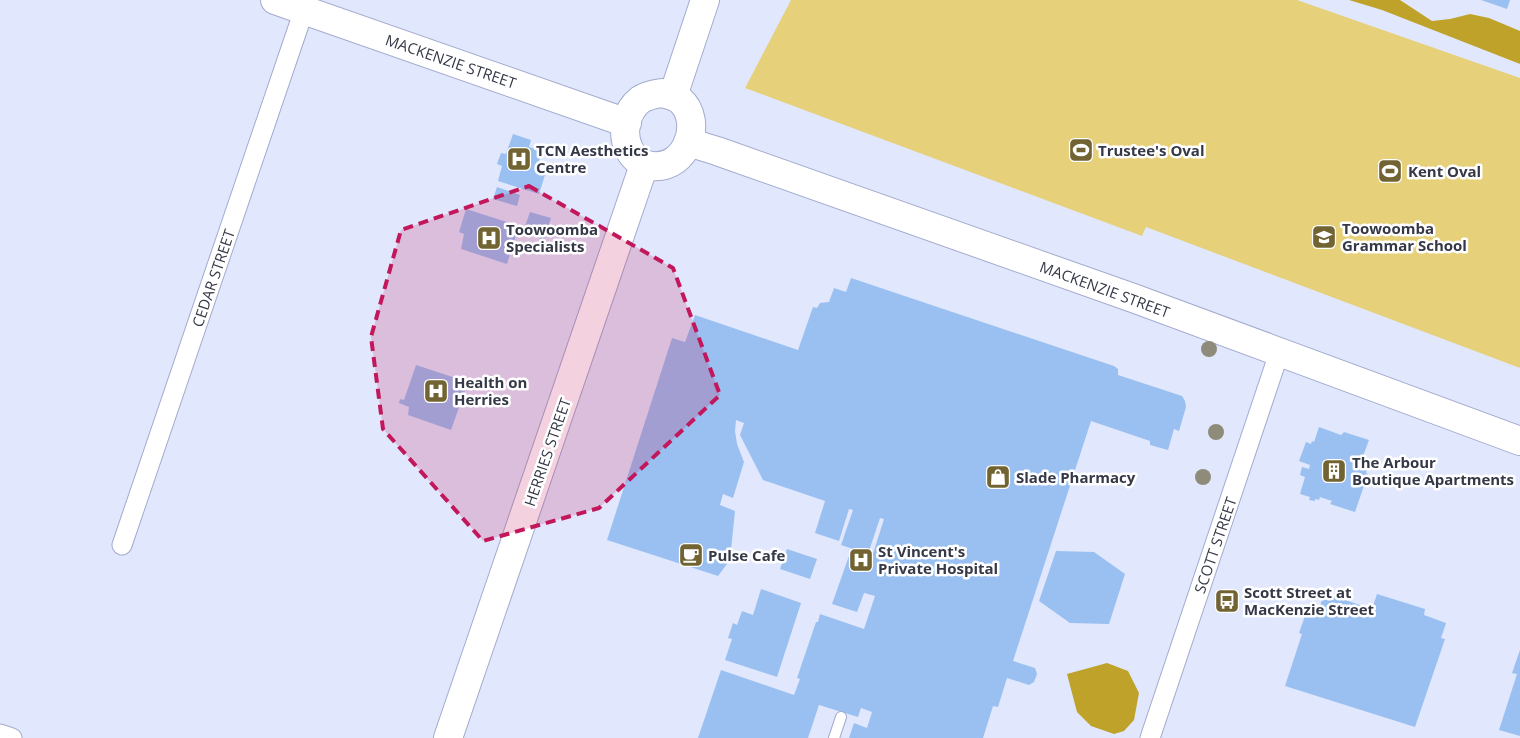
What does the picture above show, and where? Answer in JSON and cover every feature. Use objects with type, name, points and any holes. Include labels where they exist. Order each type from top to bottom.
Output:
[{"type":"street","name":"MACKENZIE STREET","points":[[275,0],[627,123]]},
{"type":"street","points":[[673,96],[705,0]]},
{"type":"street","name":"CEDAR STREET","points":[[122,545],[304,10]]},
{"type":"street","points":[[662,93],[673,96],[685,106],[689,112],[691,128],[684,152],[670,165],[661,167],[644,165],[634,157],[629,150],[624,136],[627,123],[631,109],[641,99],[651,94],[662,93]]},
{"type":"street","name":"MACKENZIE STREET","points":[[688,142],[1134,298],[1520,441]]},
{"type":"street","name":"HERRIES STREET","points":[[448,738],[644,165]]},
{"type":"street","name":"SCOTT STREET","points":[[1150,738],[1279,353]]},
{"type":"street","points":[[0,734],[12,738]]},
{"type":"lane","points":[[834,738],[841,716]]},
{"type":"highlighted area","points":[[529,186],[673,268],[720,395],[599,508],[483,541],[383,429],[371,337],[401,230]]},
{"type":"shaded area","name":"Toowoomba Grammar School","points":[[791,0],[1297,0],[1520,78],[1520,368],[1146,227],[1142,236],[745,88]]},
{"type":"shaded area","points":[[1349,0],[1400,0],[1432,21],[1470,14],[1489,18],[1520,31],[1520,64],[1382,10]]},
{"type":"shaded area","points":[[1107,663],[1128,671],[1139,693],[1134,720],[1124,731],[1114,734],[1091,726],[1077,712],[1067,674]]},
{"type":"building","points":[[1481,0],[1510,0],[1507,9]]},
{"type":"building","name":"TCN Aesthetics Centre","points":[[513,134],[531,140],[529,147],[542,151],[536,172],[545,175],[539,194],[498,181],[502,166],[497,164],[501,153],[506,154]]},
{"type":"building","points":[[497,187],[520,195],[517,206],[493,199]]},
{"type":"building","name":"Toowoomba Specialists","points":[[466,209],[519,226],[507,264],[461,249],[464,234],[459,232]]},
{"type":"building","points":[[530,212],[551,218],[544,240],[523,232]]},
{"type":"building","points":[[851,278],[1114,366],[1118,369],[1118,375],[1182,396],[1186,407],[1179,431],[1174,429],[1168,450],[1150,445],[1150,441],[1091,421],[1013,661],[1035,668],[1037,674],[1034,682],[1029,685],[1007,678],[998,707],[993,706],[983,738],[849,738],[854,723],[867,728],[872,712],[861,708],[858,717],[819,705],[808,738],[698,738],[721,670],[794,695],[800,679],[797,678],[820,614],[864,629],[875,596],[864,593],[857,612],[832,604],[850,553],[871,560],[884,519],[880,518],[868,554],[841,545],[853,510],[849,509],[839,541],[815,533],[825,501],[763,480],[740,435],[744,423],[736,420],[737,444],[744,462],[733,498],[723,494],[720,505],[735,511],[730,560],[718,576],[607,540],[672,338],[685,342],[695,315],[798,350],[813,307],[817,308],[820,303],[829,302],[834,288],[846,292]]},
{"type":"building","name":"Health on Herries","points":[[416,365],[468,382],[451,430],[408,415],[409,407],[399,403],[400,399],[404,400]]},
{"type":"building","name":"The Arbour Boutique Apartments","points":[[1319,427],[1341,435],[1344,432],[1369,440],[1362,459],[1370,462],[1366,473],[1368,474],[1355,512],[1330,504],[1332,501],[1320,497],[1319,500],[1315,499],[1315,501],[1309,500],[1310,497],[1300,494],[1305,477],[1300,475],[1302,467],[1309,469],[1310,465],[1299,461],[1306,442],[1311,444],[1312,441],[1314,442]]},
{"type":"building","points":[[787,549],[817,559],[810,579],[780,569]]},
{"type":"building","points":[[1056,551],[1094,552],[1125,574],[1109,624],[1070,623],[1039,601]]},
{"type":"building","points":[[761,589],[801,603],[777,677],[725,660],[732,639],[728,638],[733,623],[737,625],[742,611],[753,615]]},
{"type":"building","points":[[1324,593],[1372,609],[1377,594],[1425,609],[1424,615],[1446,623],[1441,638],[1445,639],[1415,727],[1285,686],[1302,634],[1299,633],[1307,610],[1318,613]]},
{"type":"building","points":[[1520,650],[1520,736],[1499,730],[1517,674],[1512,673]]},
{"type":"place","name":"Trustee's Oval","points":[[1081,150]]},
{"type":"place","name":"TCN Aesthetics Centre","points":[[519,159]]},
{"type":"place","name":"Kent Oval","points":[[1390,171]]},
{"type":"place","name":"Toowoomba Grammar School","points":[[1324,237]]},
{"type":"place","name":"Toowoomba Specialists","points":[[489,238]]},
{"type":"place","name":"Health on Herries","points":[[436,391]]},
{"type":"place","name":"The Arbour Boutique Apartments","points":[[1334,471]]},
{"type":"place","name":"Slade Pharmacy","points":[[998,477]]},
{"type":"place","name":"Pulse Cafe","points":[[691,555]]},
{"type":"place","name":"St Vincent's Private Hospital","points":[[861,560]]},
{"type":"place","name":"Scott Street at MacKenzie Street","points":[[1227,601]]}]
